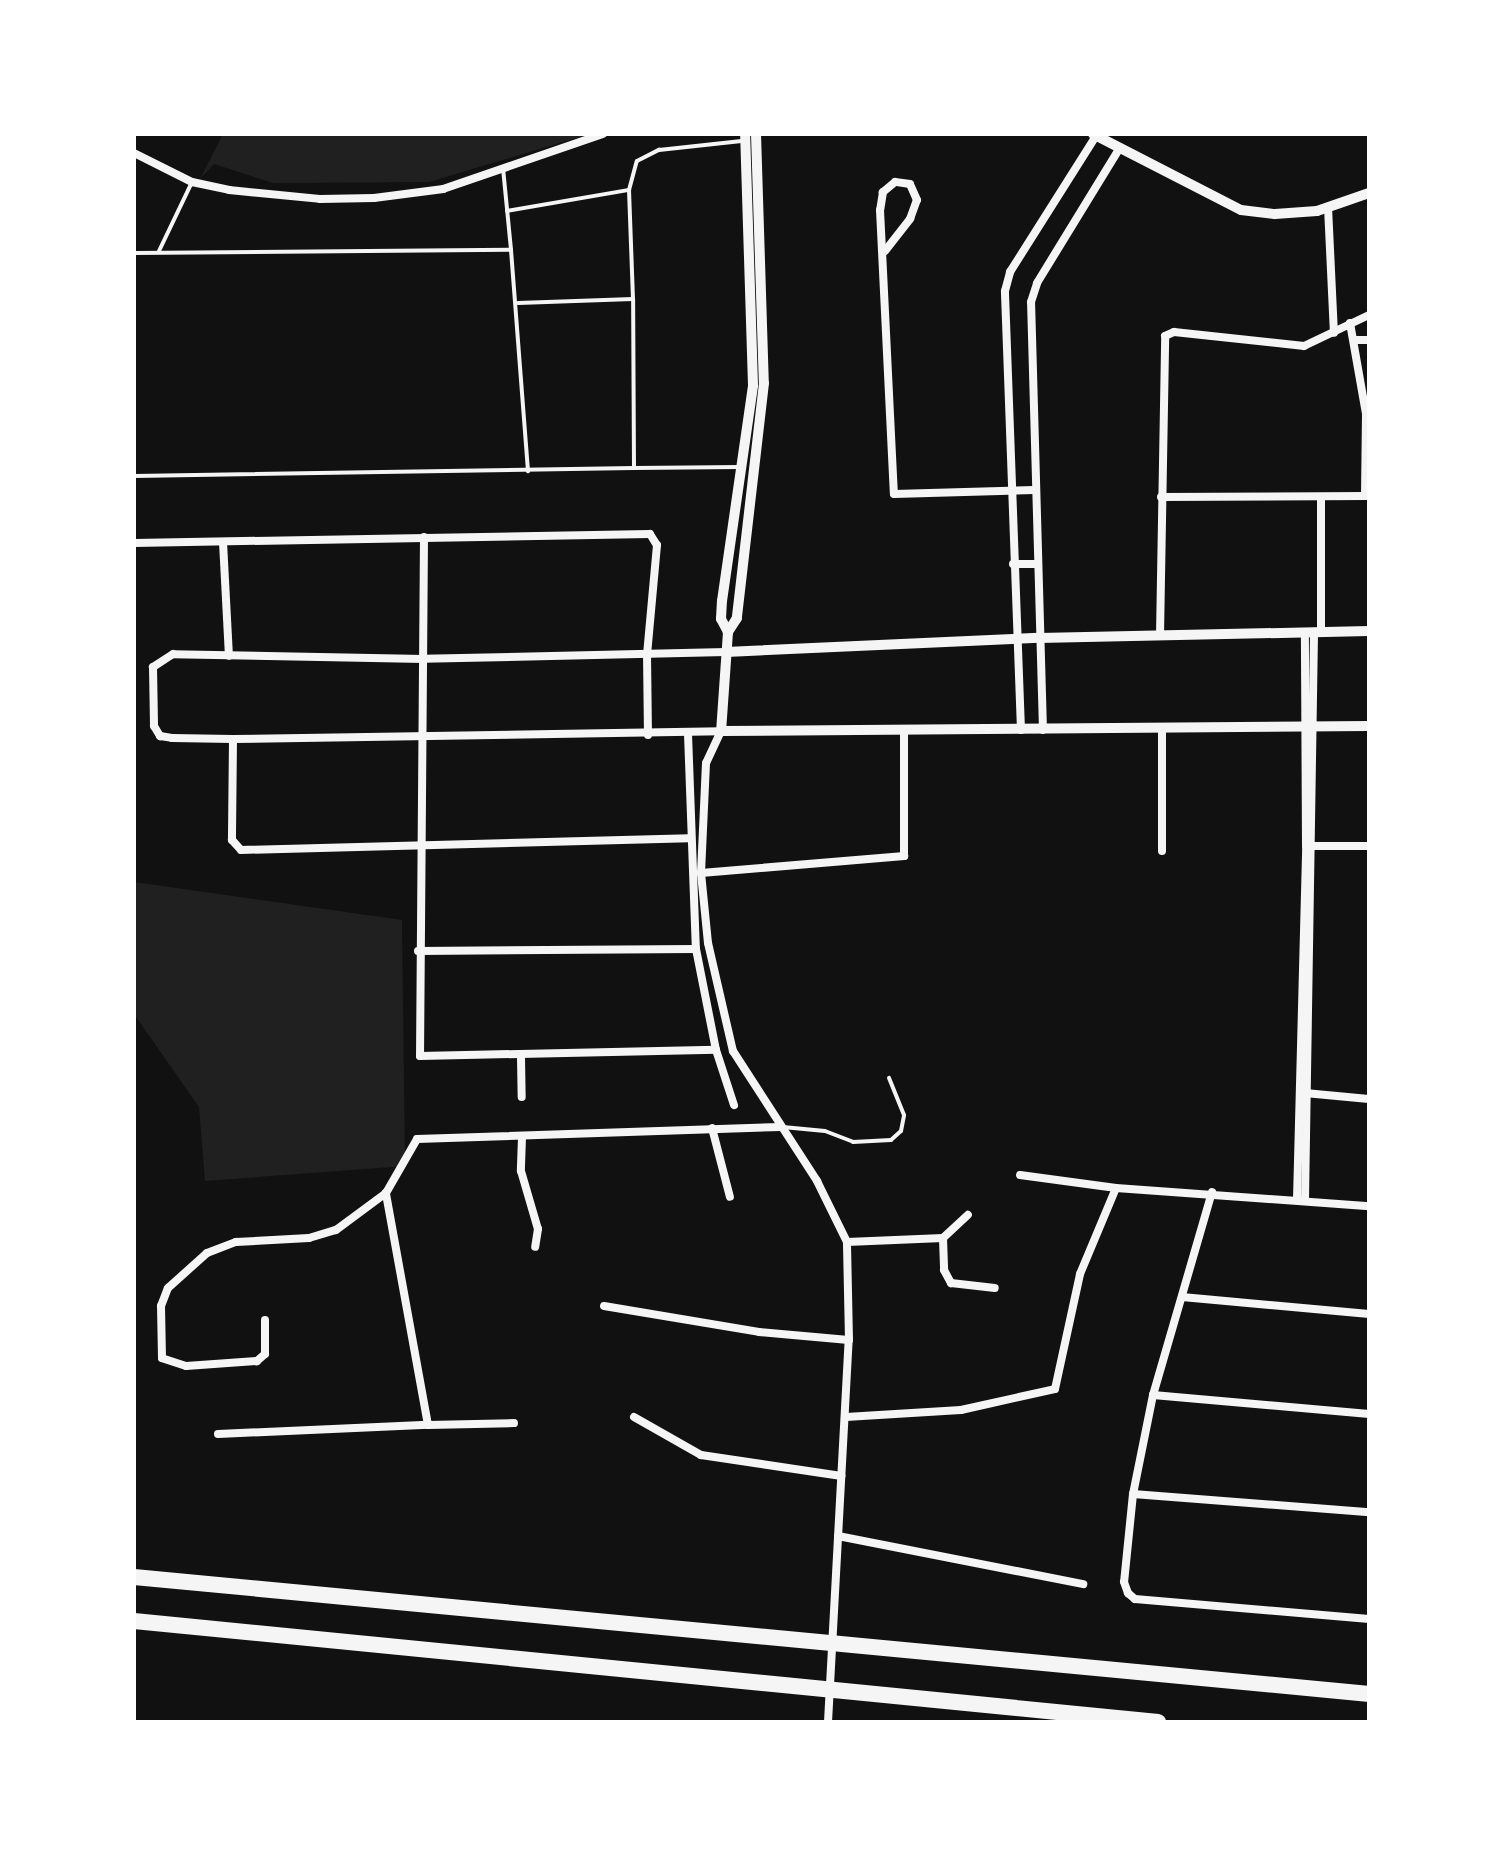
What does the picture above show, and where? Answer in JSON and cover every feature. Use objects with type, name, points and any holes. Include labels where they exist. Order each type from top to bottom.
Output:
[{"type":"highway","points":[[134,1577],[1369,1694]]},
{"type":"highway","points":[[134,1621],[1158,1722]]},
{"type":"street","points":[[134,153],[192,182],[263,194],[374,198],[443,189],[603,134]]},
{"type":"street","points":[[1021,730],[1010,491],[1007,281],[1095,135],[1241,210],[1275,214],[1328,207],[1369,193]]},
{"type":"street","points":[[751,137],[756,293],[753,385],[737,618],[728,632],[721,731],[706,763],[701,873],[708,943],[733,1051],[817,1181],[847,1242],[849,1340],[846,1417],[828,1722]]},
{"type":"street","points":[[1043,730],[1034,490],[1033,292],[1119,149]]},
{"type":"street","points":[[885,251],[910,219],[917,200],[910,184],[895,182],[883,192],[885,251],[894,494],[1034,490]]},
{"type":"street","points":[[1328,207],[1334,333]]},
{"type":"street","points":[[1160,635],[1165,336],[1174,332],[1304,346],[1369,315]]},
{"type":"street","points":[[1161,497],[1367,496],[1366,414],[1356,340],[1350,323]]},
{"type":"street","points":[[1356,340],[1369,340]]},
{"type":"street","points":[[728,632],[721,619],[722,601],[745,467]]},
{"type":"street","points":[[1301,1200],[1310,727],[1321,498]]},
{"type":"street","points":[[134,543],[650,534],[657,545],[647,654],[648,735]]},
{"type":"street","points":[[424,537],[418,843],[422,1059],[716,1050]]},
{"type":"street","points":[[223,542],[229,656]]},
{"type":"street","points":[[1013,564],[1036,564]]},
{"type":"street","points":[[1369,631],[1039,638],[726,652],[424,659],[173,654],[157,661],[154,726],[160,736],[172,738],[233,739],[648,735],[721,731],[1369,726]]},
{"type":"street","points":[[1162,728],[1162,851]]},
{"type":"street","points":[[701,873],[904,856],[904,731]]},
{"type":"street","points":[[688,734],[689,838],[696,949],[716,1050],[734,1105]]},
{"type":"street","points":[[233,739],[232,840],[241,850],[689,838]]},
{"type":"street","points":[[1310,846],[1369,846]]},
{"type":"street","points":[[418,951],[696,949]]},
{"type":"street","points":[[521,1058],[522,1097]]},
{"type":"street","points":[[1304,1093],[1369,1099]]},
{"type":"street","points":[[265,1320],[265,1354],[257,1361],[186,1366],[162,1358],[161,1306],[168,1288],[207,1253],[236,1242],[309,1238],[336,1230],[386,1193],[417,1139],[781,1127]]},
{"type":"street","points":[[712,1128],[730,1197]]},
{"type":"street","points":[[522,1137],[521,1171],[538,1229],[535,1247]]},
{"type":"street","points":[[1020,1175],[1116,1188],[1212,1192],[1369,1206]]},
{"type":"street","points":[[846,1417],[961,1410],[1055,1389],[1080,1274],[1116,1188]]},
{"type":"street","points":[[1212,1192],[1153,1395],[1133,1494],[1124,1582],[1135,1599],[1369,1619]]},
{"type":"street","points":[[386,1193],[428,1425]]},
{"type":"street","points":[[847,1242],[943,1238],[968,1215]]},
{"type":"street","points":[[943,1238],[944,1270],[951,1283],[995,1288]]},
{"type":"street","points":[[1182,1297],[1369,1314]]},
{"type":"street","points":[[604,1306],[759,1332],[849,1340]]},
{"type":"street","points":[[1153,1395],[1369,1414]]},
{"type":"street","points":[[634,1417],[701,1455],[841,1476]]},
{"type":"street","points":[[218,1434],[514,1423]]},
{"type":"street","points":[[1133,1494],[1369,1512]]},
{"type":"street","points":[[838,1536],[1083,1584]]},
{"type":"lane","points":[[634,468],[630,173],[646,155],[751,137]]},
{"type":"lane","points":[[503,166],[517,303],[528,471]]},
{"type":"lane","points":[[159,251],[192,182]]},
{"type":"lane","points":[[507,211],[629,190]]},
{"type":"lane","points":[[134,253],[511,250]]},
{"type":"lane","points":[[517,303],[633,299]]},
{"type":"lane","points":[[134,476],[745,467]]},
{"type":"lane","points":[[781,1127],[825,1131],[853,1142],[891,1140],[901,1131],[904,1115],[889,1078]]},
{"type":"shaded area","points":[[223,134],[590,134],[429,182],[273,183],[214,164],[200,179]]},
{"type":"shaded area","points":[[134,882],[402,920],[405,1166],[205,1181],[199,1107],[134,1014]]}]
